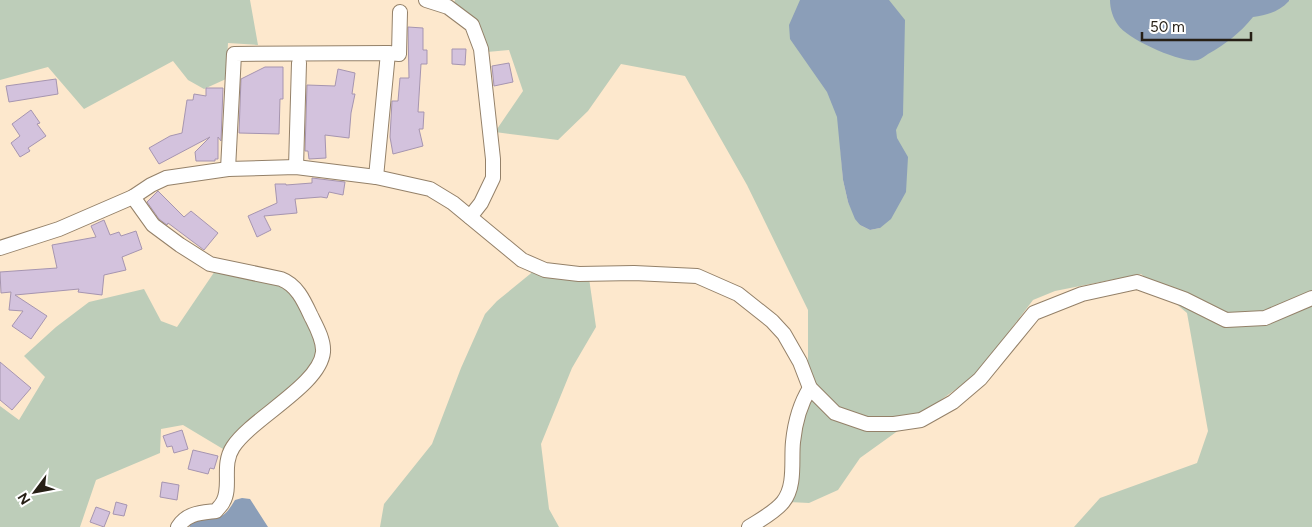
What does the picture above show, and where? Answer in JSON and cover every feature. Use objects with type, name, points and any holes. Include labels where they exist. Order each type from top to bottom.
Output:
[{"type":"street","points":[[426,0],[448,7],[472,25],[481,49],[493,159],[493,178],[481,203],[470,217]]},
{"type":"street","points":[[228,169],[234,54],[398,54],[400,12]]},
{"type":"street","points":[[376,176],[388,53]]},
{"type":"street","points":[[296,167],[299,63]]},
{"type":"street","points":[[0,248],[59,229],[133,197],[166,178],[228,169],[296,167],[376,176],[430,189],[453,203],[522,260],[545,270],[579,274],[634,273],[697,276],[738,294],[772,321],[784,334],[800,362],[810,388],[835,413],[867,424],[894,424],[921,420],[952,402],[980,379],[1034,313],[1082,294],[1137,282],[1184,299],[1226,320],[1265,318],[1312,298]]},
{"type":"street","points":[[133,197],[153,225],[210,264],[290,282],[305,304],[317,327],[323,350],[317,368],[309,378],[233,446],[228,457],[226,474],[227,492],[223,503],[216,511],[192,514],[181,522],[178,527]]},
{"type":"street","points":[[750,527],[783,502],[787,494],[791,478],[793,441],[797,418],[810,388]]},
{"type":"green space","points":[[0,0],[250,0],[258,45],[228,43],[226,79],[204,89],[188,80],[173,61],[84,109],[48,67],[0,80]]},
{"type":"green space","points":[[455,0],[1312,0],[1312,527],[1074,527],[1100,498],[1197,463],[1208,431],[1187,313],[1141,274],[1055,291],[1033,300],[977,374],[860,458],[838,490],[809,503],[789,502],[802,420],[808,400],[808,310],[747,185],[685,76],[621,64],[588,111],[558,140],[495,132],[523,91],[509,50],[487,52],[471,15],[454,3]],"holes":[[[840,142],[880,228],[870,230],[860,225],[848,202],[843,180]]]},
{"type":"green space","points":[[217,268],[290,287],[319,339],[316,365],[228,452],[183,425],[161,429],[160,453],[96,480],[80,527],[0,527],[0,406],[19,420],[45,377],[24,356],[56,327],[89,302],[144,289],[161,321],[177,327]]},
{"type":"green space","points":[[535,270],[589,278],[596,327],[572,368],[541,444],[549,509],[559,527],[380,527],[384,504],[432,444],[461,368],[485,314],[497,301]]},
{"type":"water","points":[[800,0],[889,0],[905,20],[903,115],[896,130],[897,138],[908,157],[906,192],[891,219],[880,228],[870,230],[860,225],[855,219],[848,202],[843,180],[837,117],[827,92],[790,39],[789,25]]},
{"type":"water","points":[[1110,0],[1289,1],[1281,8],[1272,12],[1253,17],[1238,33],[1221,46],[1199,60],[1190,60],[1155,49],[1123,31],[1113,16]]},
{"type":"water","points":[[242,498],[250,499],[268,527],[190,527],[187,524],[205,517],[219,517],[226,513],[235,500]]},
{"type":"building","points":[[408,27],[423,28],[423,50],[427,50],[427,64],[421,64],[418,112],[424,112],[423,129],[419,129],[423,146],[393,154],[390,137],[392,101],[398,101],[400,78],[409,78]]},
{"type":"building","points":[[452,49],[466,49],[465,65],[452,64]]},
{"type":"building","points":[[509,63],[513,82],[494,86],[492,66]]},
{"type":"building","points":[[265,67],[283,67],[283,99],[280,99],[279,134],[239,133],[241,79]]},
{"type":"building","points":[[338,69],[355,73],[352,94],[355,94],[349,138],[325,135],[326,158],[309,159],[308,151],[305,151],[307,85],[335,86]]},
{"type":"building","points":[[56,79],[58,94],[9,102],[6,86]]},
{"type":"building","points":[[206,88],[223,88],[221,141],[218,137],[218,159],[215,159],[215,161],[196,161],[195,152],[210,137],[159,164],[149,148],[170,136],[182,133],[187,100],[193,100],[194,94],[206,96]]},
{"type":"building","points":[[31,110],[40,123],[37,124],[46,136],[28,148],[30,151],[20,157],[11,143],[20,136],[12,124]]},
{"type":"building","points":[[312,178],[345,182],[343,195],[329,192],[327,198],[295,199],[297,213],[264,216],[271,230],[257,237],[248,216],[277,203],[275,184],[312,183]]},
{"type":"building","points":[[158,191],[184,217],[191,211],[218,233],[204,250],[168,223],[167,225],[159,219],[147,202]]},
{"type":"building","points":[[104,220],[110,235],[119,232],[121,236],[136,231],[142,249],[122,257],[126,270],[104,275],[102,295],[78,292],[79,289],[15,295],[47,316],[31,339],[12,326],[23,311],[9,310],[11,292],[1,293],[0,272],[57,268],[52,245],[96,237],[91,226]]},
{"type":"building","points":[[0,362],[31,388],[12,410],[0,400]]},
{"type":"building","points":[[182,430],[188,449],[174,453],[172,446],[167,447],[163,436]]},
{"type":"building","points":[[193,450],[218,456],[214,469],[210,468],[208,474],[188,469]]},
{"type":"building","points":[[162,482],[179,485],[177,500],[160,497]]},
{"type":"building","points":[[116,502],[127,505],[124,516],[113,514]]},
{"type":"building","points":[[96,507],[110,512],[104,527],[90,522]]}]
